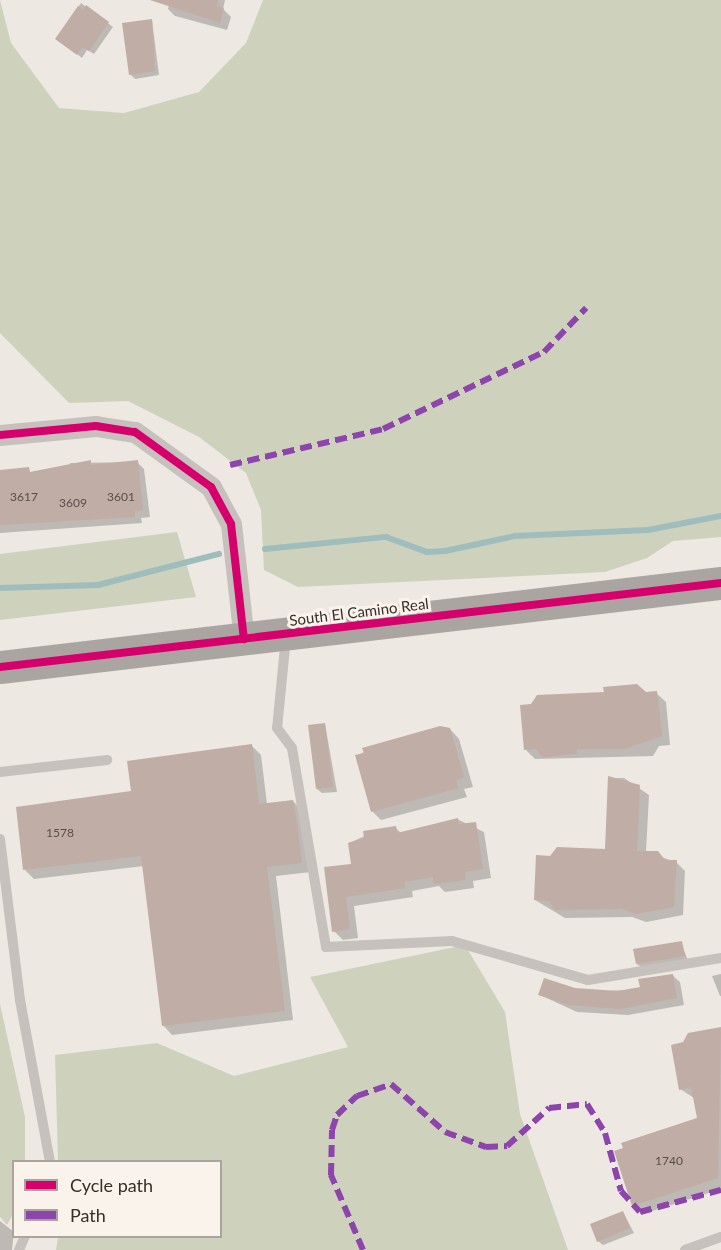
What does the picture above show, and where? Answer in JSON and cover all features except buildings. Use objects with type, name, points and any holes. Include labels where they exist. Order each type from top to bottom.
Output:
[{"type":"main road","name":"South El Camino Real","points":[[0,667],[721,583]]},
{"type":"street","points":[[0,435],[96,426],[135,432],[210,487],[231,524],[244,639]]},
{"type":"lane","points":[[287,634],[277,728],[292,748],[326,947],[452,940],[588,980],[721,958]]},
{"type":"lane","points":[[0,772],[107,760]]},
{"type":"lane","points":[[0,839],[20,1000],[50,1160]]},
{"type":"lane","points":[[685,1250],[721,1238]]},
{"type":"green space","points":[[0,0],[11,43],[59,108],[124,113],[199,92],[246,43],[263,0],[721,0],[721,537],[673,541],[647,558],[605,572],[298,587],[264,570],[261,510],[246,473],[199,437],[128,401],[69,403],[0,333]]},
{"type":"green space","points":[[177,532],[196,597],[0,620],[0,554]]},
{"type":"green space","points":[[465,945],[505,1012],[520,1114],[568,1250],[56,1250],[58,1238],[222,1238],[222,1160],[58,1160],[55,1055],[157,1043],[234,1076],[348,1047],[310,977]]},
{"type":"green space","points":[[0,1004],[25,1117],[25,1160],[12,1160],[12,1216],[7,1225],[0,1217]]},
{"type":"waterway","points":[[265,549],[386,537],[427,552],[445,551],[515,536],[648,530],[721,516]]},
{"type":"waterway","points":[[0,588],[98,585],[219,554]]},
{"type":"marked path","points":[[230,465],[383,429],[544,352],[586,308]]},
{"type":"marked path","points":[[363,1250],[331,1175],[332,1130],[337,1115],[357,1096],[391,1084],[445,1132],[486,1147],[507,1146],[549,1108],[587,1104],[605,1133],[621,1191],[640,1212],[721,1190]]},
{"type":"cycle path","points":[[0,435],[96,426],[135,432],[211,487],[231,524],[244,639]]},
{"type":"cycle path","points":[[0,667],[721,583]]}]
